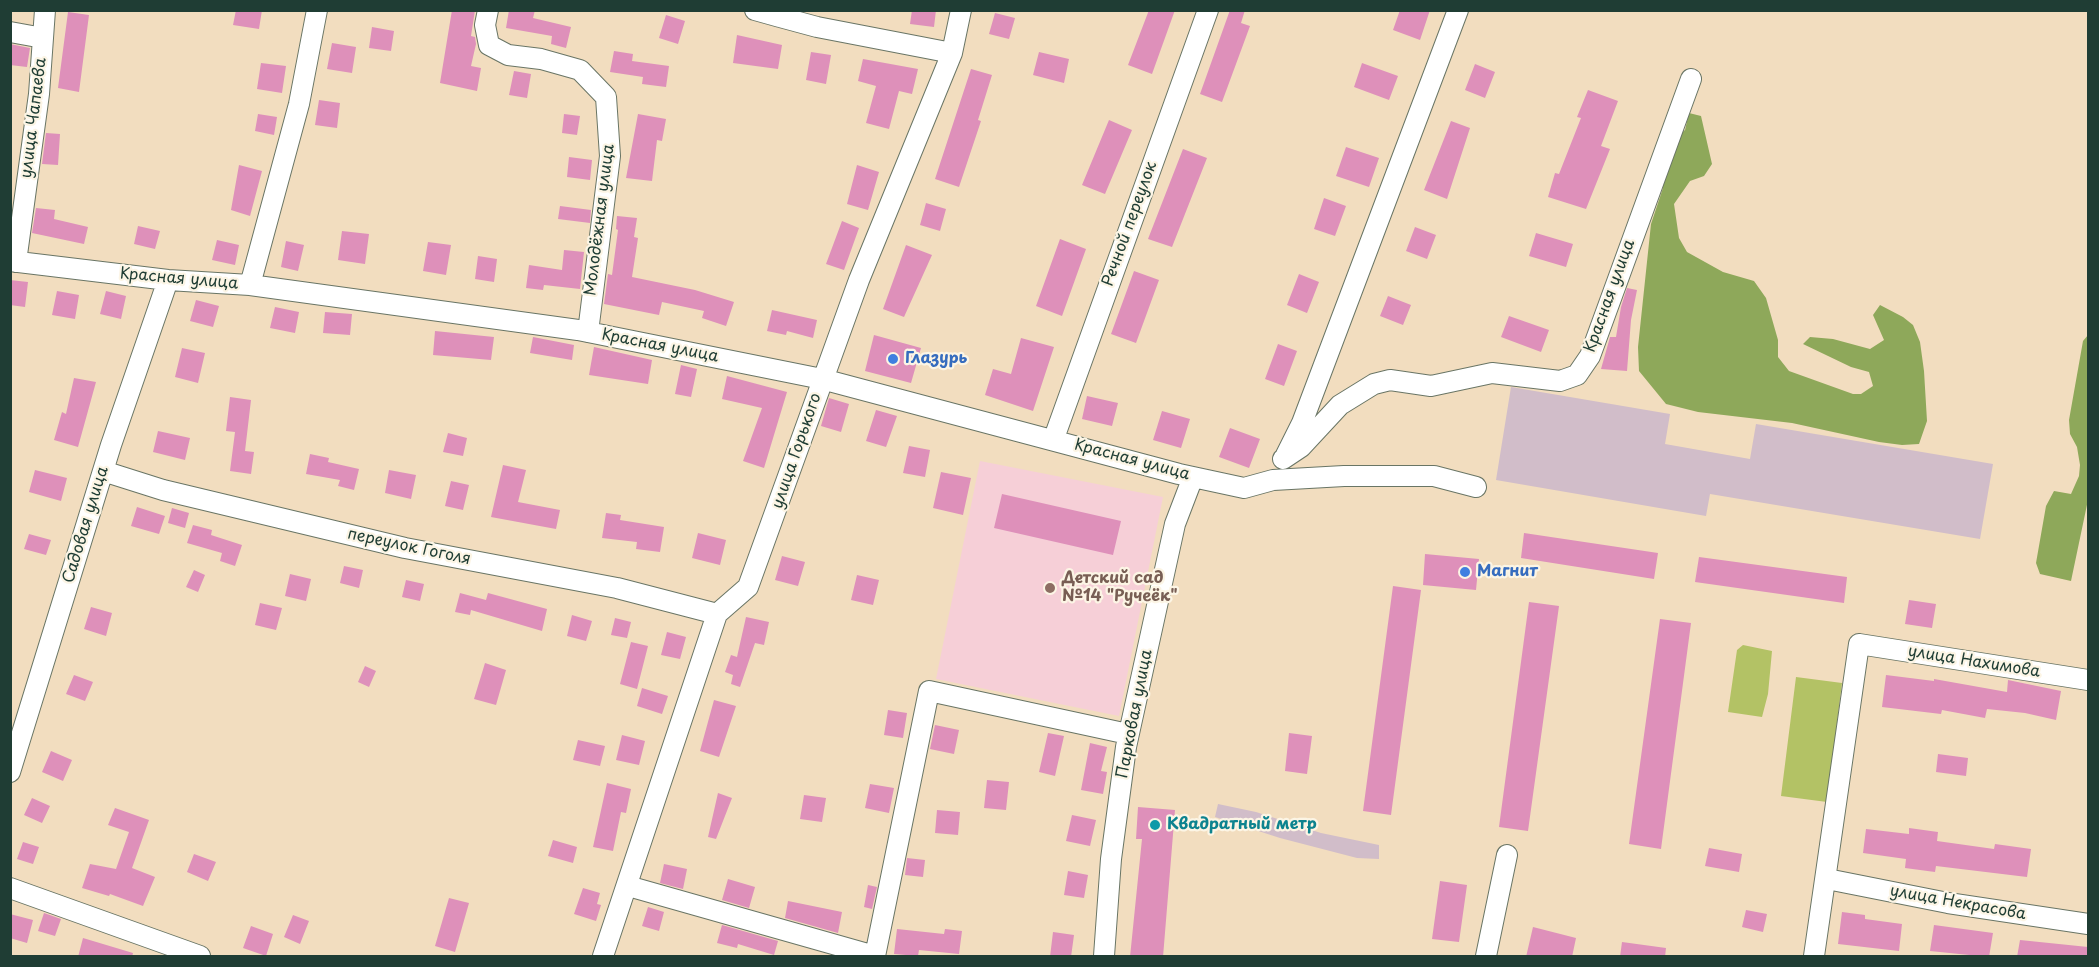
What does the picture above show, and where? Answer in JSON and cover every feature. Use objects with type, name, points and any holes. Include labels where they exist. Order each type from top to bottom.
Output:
[{"type":"street","name":"улица Чапаева","points":[[13,261],[39,94],[45,10]]},
{"type":"street","points":[[250,285],[299,104],[317,10]]},
{"type":"street","name":"Молодёжная улица","points":[[488,10],[484,25],[489,45],[508,55],[541,59],[580,70],[606,98],[610,156],[588,332]]},
{"type":"street","points":[[755,10],[952,53]]},
{"type":"street","name":"улица Горького","points":[[717,614],[748,587],[859,280],[888,216],[952,53],[962,10]]},
{"type":"street","name":"Речной переулок","points":[[1054,438],[1208,10]]},
{"type":"street","name":"Красная улица","points":[[13,261],[168,280],[250,285],[588,332],[822,379],[1054,438],[1193,477],[1244,488],[1273,480],[1302,423],[1458,10]]},
{"type":"street","points":[[10,32],[43,38]]},
{"type":"street","name":"Красная улица","points":[[1284,459],[1301,447],[1340,405],[1374,384],[1390,380],[1431,386],[1492,373],[1560,381],[1577,375],[1590,356],[1691,79]]},
{"type":"street","name":"Садовая улица","points":[[10,772],[104,471],[168,280]]},
{"type":"street","name":"переулок Гоголя","points":[[104,471],[163,490],[405,548],[617,588],[717,614]]},
{"type":"street","points":[[1273,480],[1344,476],[1434,476],[1476,487]]},
{"type":"street","name":"Парковая улица","points":[[1104,957],[1111,859],[1128,734],[1175,524],[1193,477]]},
{"type":"street","points":[[603,957],[717,614]]},
{"type":"street","name":"улица Нахимова","points":[[1827,879],[1859,644],[2088,680]]},
{"type":"street","points":[[628,886],[875,956],[929,691],[1128,734]]},
{"type":"street","points":[[1486,957],[1507,855]]},
{"type":"street","points":[[1814,957],[1827,879]]},
{"type":"street","name":"улица Некрасова","points":[[1827,879],[1948,903],[2088,924]]},
{"type":"street","points":[[10,888],[200,957]]},
{"type":"shaded area","points":[[1511,387],[1670,414],[1665,444],[1750,459],[1756,424],[1993,464],[1980,539],[1710,494],[1706,516],[1496,480]]},
{"type":"shaded area","name":"Детский сад №14 \"Ручеёк\"","points":[[980,461],[1163,497],[1119,716],[936,679]]},
{"type":"shaded area","points":[[1218,804],[1256,812],[1321,833],[1379,845],[1379,859],[1357,858],[1280,838],[1215,817]]},
{"type":"green space","points":[[1689,113],[1701,116],[1712,164],[1704,176],[1690,181],[1674,204],[1679,238],[1687,252],[1723,272],[1754,281],[1766,298],[1778,340],[1778,357],[1789,371],[1853,394],[1861,394],[1873,386],[1869,372],[1851,367],[1803,344],[1810,337],[1833,339],[1870,349],[1884,340],[1873,315],[1880,305],[1913,325],[1920,342],[1927,421],[1919,444],[1902,445],[1879,442],[1792,423],[1698,412],[1666,404],[1639,371],[1638,347],[1651,224],[1663,188],[1662,148],[1685,130]]},
{"type":"green space","points":[[2088,335],[2088,500],[2071,581],[2040,574],[2036,563],[2046,506],[2054,491],[2071,494],[2079,476],[2077,447],[2070,434],[2069,420],[2083,341]]},
{"type":"green space","points":[[1743,645],[1772,651],[1768,694],[1762,717],[1728,712],[1737,650]]},
{"type":"green space","points":[[1796,677],[1842,683],[1827,802],[1781,796]]},
{"type":"building","points":[[236,10],[262,10],[259,29],[233,25]]},
{"type":"building","points":[[452,10],[475,10],[471,36],[475,37],[476,44],[471,66],[481,68],[477,91],[440,83]]},
{"type":"building","points":[[509,10],[535,10],[533,18],[571,27],[566,48],[551,44],[552,36],[506,28]]},
{"type":"building","points":[[912,10],[936,10],[934,27],[910,24]]},
{"type":"building","points":[[1149,10],[1175,10],[1152,74],[1128,65]]},
{"type":"building","points":[[1230,10],[1245,10],[1241,23],[1250,26],[1222,102],[1200,94]]},
{"type":"building","points":[[1400,10],[1430,10],[1420,40],[1393,30]]},
{"type":"building","points":[[68,12],[89,15],[79,92],[58,88]]},
{"type":"building","points":[[995,13],[1015,18],[1009,39],[989,34]]},
{"type":"building","points":[[666,15],[685,21],[678,44],[659,38]]},
{"type":"building","points":[[372,27],[394,31],[391,51],[369,48]]},
{"type":"building","points":[[737,35],[782,45],[778,69],[733,63]]},
{"type":"building","points":[[332,43],[356,47],[352,73],[327,69]]},
{"type":"building","points":[[10,44],[30,48],[27,67],[10,65]]},
{"type":"building","points":[[614,51],[633,54],[632,61],[669,66],[666,87],[642,84],[643,77],[610,72]]},
{"type":"building","points":[[811,52],[831,55],[826,84],[806,80]]},
{"type":"building","points":[[1039,52],[1069,59],[1064,83],[1033,75]]},
{"type":"building","points":[[863,59],[918,69],[912,94],[899,91],[889,129],[866,123],[876,86],[858,81]]},
{"type":"building","points":[[261,63],[286,66],[282,93],[257,89]]},
{"type":"building","points":[[1362,63],[1398,76],[1389,100],[1354,87]]},
{"type":"building","points":[[1475,64],[1495,72],[1485,98],[1465,90]]},
{"type":"building","points":[[971,69],[992,75],[978,120],[981,121],[959,187],[935,179]]},
{"type":"building","points":[[514,71],[531,74],[527,98],[509,95]]},
{"type":"building","points":[[1588,90],[1618,101],[1601,146],[1610,149],[1586,209],[1548,197],[1555,173],[1559,174],[1581,118],[1577,117]]},
{"type":"building","points":[[319,100],[340,103],[337,128],[315,125]]},
{"type":"building","points":[[258,114],[277,117],[274,135],[255,131]]},
{"type":"building","points":[[564,114],[580,116],[577,135],[562,133]]},
{"type":"building","points":[[638,114],[666,119],[662,141],[657,140],[652,181],[626,178]]},
{"type":"building","points":[[1109,120],[1132,130],[1105,194],[1082,185]]},
{"type":"building","points":[[1451,121],[1470,128],[1447,199],[1424,190]]},
{"type":"building","points":[[46,133],[60,134],[58,165],[42,164]]},
{"type":"building","points":[[1346,147],[1379,158],[1369,187],[1336,176]]},
{"type":"building","points":[[1183,149],[1207,158],[1172,247],[1148,239]]},
{"type":"building","points":[[569,157],[592,160],[590,180],[567,177]]},
{"type":"building","points":[[239,165],[262,171],[250,216],[231,210]]},
{"type":"building","points":[[857,165],[879,172],[868,210],[847,204]]},
{"type":"building","points":[[1324,198],[1346,206],[1335,236],[1314,229]]},
{"type":"building","points":[[926,203],[946,209],[940,231],[920,225]]},
{"type":"building","points":[[560,206],[591,210],[590,223],[558,219]]},
{"type":"building","points":[[36,208],[55,210],[54,219],[88,227],[84,244],[32,233]]},
{"type":"building","points":[[617,216],[637,218],[634,237],[638,238],[632,277],[695,290],[734,302],[726,326],[702,318],[704,311],[662,302],[659,315],[604,304],[608,274],[612,275],[618,230],[616,229]]},
{"type":"building","points":[[842,221],[859,228],[844,270],[826,264]]},
{"type":"building","points":[[138,226],[160,231],[155,249],[134,244]]},
{"type":"building","points":[[1415,227],[1436,235],[1427,259],[1406,251]]},
{"type":"building","points":[[342,231],[369,234],[365,264],[338,260]]},
{"type":"building","points":[[1536,233],[1573,244],[1566,267],[1529,256]]},
{"type":"building","points":[[1060,239],[1086,249],[1062,316],[1036,306]]},
{"type":"building","points":[[217,240],[239,245],[235,265],[212,260]]},
{"type":"building","points":[[286,241],[304,245],[298,271],[281,267]]},
{"type":"building","points":[[428,242],[451,245],[446,275],[423,271]]},
{"type":"building","points":[[906,245],[932,255],[904,317],[883,309]]},
{"type":"building","points":[[564,250],[584,252],[580,289],[544,285],[543,290],[526,288],[529,265],[562,270]]},
{"type":"building","points":[[478,256],[497,259],[494,282],[475,279]]},
{"type":"building","points":[[1134,271],[1159,280],[1136,343],[1111,334]]},
{"type":"building","points":[[1299,274],[1319,282],[1307,313],[1287,305]]},
{"type":"building","points":[[10,280],[28,282],[25,307],[10,305]]},
{"type":"building","points":[[1627,288],[1637,290],[1631,320],[1627,371],[1601,369],[1610,337],[1616,337]]},
{"type":"building","points":[[57,291],[79,295],[75,319],[52,315]]},
{"type":"building","points":[[106,291],[126,296],[121,319],[100,314]]},
{"type":"building","points":[[1388,296],[1411,305],[1403,325],[1380,316]]},
{"type":"building","points":[[196,300],[219,306],[213,327],[190,321]]},
{"type":"building","points":[[275,307],[299,312],[295,333],[270,328]]},
{"type":"building","points":[[772,310],[817,320],[813,338],[787,331],[786,335],[767,331]]},
{"type":"building","points":[[325,312],[352,314],[350,335],[323,333]]},
{"type":"building","points":[[1509,316],[1549,330],[1541,352],[1501,337]]},
{"type":"building","points":[[435,331],[494,337],[491,360],[433,355]]},
{"type":"building","name":"Глазурь","points":[[874,335],[921,348],[911,383],[865,371]]},
{"type":"building","points":[[533,337],[574,345],[572,360],[530,353]]},
{"type":"building","points":[[1021,338],[1054,347],[1033,411],[985,395],[993,369],[1011,374]]},
{"type":"building","points":[[1278,344],[1297,351],[1284,386],[1265,379]]},
{"type":"building","points":[[594,347],[652,360],[648,384],[589,375]]},
{"type":"building","points":[[182,348],[205,353],[198,383],[175,377]]},
{"type":"building","points":[[681,365],[697,369],[691,397],[675,394]]},
{"type":"building","points":[[727,376],[787,392],[764,468],[743,461],[762,408],[722,399]]},
{"type":"building","points":[[74,378],[96,382],[78,447],[54,440],[62,412],[66,414]]},
{"type":"building","points":[[1087,396],[1118,403],[1112,426],[1082,419]]},
{"type":"building","points":[[230,397],[251,400],[245,451],[254,452],[251,474],[230,471],[235,432],[226,431]]},
{"type":"building","points":[[829,398],[849,404],[841,432],[821,426]]},
{"type":"building","points":[[876,410],[897,416],[886,447],[866,441]]},
{"type":"building","points":[[1162,411],[1190,419],[1181,448],[1153,440]]},
{"type":"building","points":[[1230,428],[1260,439],[1249,468],[1219,457]]},
{"type":"building","points":[[158,431],[190,438],[185,460],[153,452]]},
{"type":"building","points":[[448,433],[467,438],[463,456],[443,452]]},
{"type":"building","points":[[909,446],[930,450],[925,477],[903,473]]},
{"type":"building","points":[[310,454],[329,458],[328,462],[359,469],[354,490],[338,486],[340,480],[306,474]]},
{"type":"building","points":[[503,465],[526,470],[518,502],[560,510],[556,529],[491,517]]},
{"type":"building","points":[[35,470],[67,478],[61,501],[29,492]]},
{"type":"building","points":[[389,470],[416,475],[411,499],[385,493]]},
{"type":"building","points":[[941,472],[971,478],[963,515],[933,508]]},
{"type":"building","points":[[451,481],[469,485],[463,510],[445,506]]},
{"type":"building","points":[[1002,494],[1121,521],[1113,555],[994,528]]},
{"type":"building","points":[[137,507],[165,516],[159,534],[131,526]]},
{"type":"building","points":[[172,508],[189,513],[185,528],[168,523]]},
{"type":"building","points":[[606,513],[621,515],[620,520],[664,527],[660,552],[636,549],[637,542],[602,538]]},
{"type":"building","points":[[193,525],[212,530],[211,535],[242,545],[235,566],[220,561],[222,553],[187,543]]},
{"type":"building","points":[[698,533],[726,540],[720,565],[692,558]]},
{"type":"building","points":[[1524,533],[1658,553],[1654,579],[1521,558]]},
{"type":"building","points":[[29,534],[51,540],[46,555],[24,549]]},
{"type":"building","points":[[1425,554],[1479,559],[1476,590],[1423,585]]},
{"type":"building","points":[[782,556],[805,562],[798,586],[775,580]]},
{"type":"building","points":[[1699,557],[1847,577],[1844,603],[1695,582]]},
{"type":"building","points":[[344,566],[363,570],[359,588],[340,583]]},
{"type":"building","points":[[194,570],[205,575],[198,592],[186,587]]},
{"type":"building","points":[[290,574],[311,579],[306,601],[285,596]]},
{"type":"building","points":[[857,575],[879,580],[873,605],[851,600]]},
{"type":"building","points":[[406,580],[424,584],[420,601],[402,597]]},
{"type":"building","points":[[1393,586],[1421,590],[1391,815],[1363,811]]},
{"type":"building","points":[[460,593],[486,600],[488,593],[547,609],[542,631],[471,610],[470,615],[455,612]]},
{"type":"building","points":[[1909,600],[1936,604],[1932,628],[1905,624]]},
{"type":"building","points":[[1529,602],[1559,606],[1528,831],[1499,827]]},
{"type":"building","points":[[260,603],[282,608],[276,630],[255,625]]},
{"type":"building","points":[[91,607],[112,613],[106,636],[84,629]]},
{"type":"building","points":[[572,615],[592,621],[586,641],[567,636]]},
{"type":"building","points":[[746,617],[769,622],[764,645],[755,643],[740,687],[731,684],[733,675],[725,672],[731,655],[737,657]]},
{"type":"building","points":[[615,618],[631,622],[627,638],[611,635]]},
{"type":"building","points":[[1660,619],[1691,623],[1661,849],[1629,844]]},
{"type":"building","points":[[667,632],[686,637],[680,659],[661,655]]},
{"type":"building","points":[[631,642],[648,646],[637,689],[620,684]]},
{"type":"building","points":[[485,663],[506,670],[496,705],[474,699]]},
{"type":"building","points":[[365,666],[376,671],[369,687],[358,682]]},
{"type":"building","points":[[74,675],[93,682],[85,701],[66,694]]},
{"type":"building","points":[[1886,675],[1934,681],[1934,679],[2007,692],[2008,680],[2061,691],[2056,720],[2025,713],[1987,709],[1985,718],[1942,710],[1941,714],[1882,707]]},
{"type":"building","points":[[642,688],[668,696],[662,714],[637,706]]},
{"type":"building","points":[[714,700],[736,706],[719,757],[700,751]]},
{"type":"building","points":[[888,710],[907,713],[903,738],[884,735]]},
{"type":"building","points":[[935,725],[959,730],[954,754],[930,749]]},
{"type":"building","points":[[1048,733],[1064,736],[1055,776],[1039,772]]},
{"type":"building","points":[[1289,733],[1312,736],[1307,774],[1285,771]]},
{"type":"building","points":[[622,735],[645,741],[639,765],[616,760]]},
{"type":"building","points":[[578,740],[605,746],[600,766],[573,760]]},
{"type":"building","points":[[1090,743],[1107,747],[1101,771],[1107,772],[1103,794],[1081,790]]},
{"type":"building","points":[[51,751],[72,760],[63,781],[42,772]]},
{"type":"building","points":[[1938,754],[1968,758],[1966,776],[1936,772]]},
{"type":"building","points":[[987,780],[1009,782],[1006,810],[984,808]]},
{"type":"building","points":[[607,783],[631,789],[626,813],[621,812],[613,851],[593,847]]},
{"type":"building","points":[[870,784],[894,788],[889,813],[865,808]]},
{"type":"building","points":[[718,793],[732,798],[716,839],[708,837]]},
{"type":"building","points":[[804,795],[826,798],[822,822],[800,819]]},
{"type":"building","points":[[32,798],[50,806],[42,823],[24,815]]},
{"type":"building","points":[[1138,807],[1175,810],[1163,957],[1130,957],[1142,839],[1136,839]]},
{"type":"building","points":[[115,808],[149,820],[132,868],[155,877],[143,906],[110,894],[109,896],[82,888],[90,864],[116,869],[129,832],[108,825]]},
{"type":"building","points":[[937,810],[960,812],[958,835],[935,833]]},
{"type":"building","points":[[1072,815],[1096,820],[1090,846],[1066,841]]},
{"type":"building","points":[[1909,828],[1938,832],[1937,841],[1994,849],[1995,844],[2031,849],[2027,877],[1936,866],[1935,872],[1905,868],[1906,859],[1863,853],[1866,829],[1909,834]]},
{"type":"building","points":[[553,840],[577,847],[573,863],[548,856]]},
{"type":"building","points":[[23,842],[39,847],[33,864],[17,859]]},
{"type":"building","points":[[1709,848],[1742,854],[1739,872],[1705,866]]},
{"type":"building","points":[[194,854],[216,862],[208,881],[187,872]]},
{"type":"building","points":[[907,858],[925,860],[923,877],[905,875]]},
{"type":"building","points":[[664,864],[687,869],[683,889],[660,883]]},
{"type":"building","points":[[1068,871],[1088,875],[1084,898],[1064,895]]},
{"type":"building","points":[[728,879],[755,887],[749,908],[722,900]]},
{"type":"building","points":[[1440,881],[1467,885],[1459,942],[1432,939]]},
{"type":"building","points":[[868,885],[877,887],[872,909],[864,907]]},
{"type":"building","points":[[583,888],[600,893],[597,904],[601,905],[596,921],[574,914]]},
{"type":"building","points":[[449,898],[469,903],[455,952],[435,946]]},
{"type":"building","points":[[788,901],[842,912],[838,933],[785,918]]},
{"type":"building","points":[[648,907],[664,912],[659,931],[642,926]]},
{"type":"building","points":[[1746,910],[1767,914],[1763,932],[1742,927]]},
{"type":"building","points":[[1842,912],[1865,915],[1865,919],[1902,924],[1899,951],[1838,944]]},
{"type":"building","points":[[44,913],[61,919],[55,936],[38,931]]},
{"type":"building","points":[[10,914],[33,920],[27,943],[10,938]]},
{"type":"building","points":[[293,915],[309,921],[300,944],[284,937]]},
{"type":"building","points":[[722,925],[778,941],[774,955],[738,944],[737,948],[717,943]]},
{"type":"building","points":[[1934,925],[1993,933],[1989,957],[1930,951]]},
{"type":"building","points":[[251,926],[273,934],[266,956],[243,948]]},
{"type":"building","points":[[1533,927],[1576,938],[1572,957],[1526,957]]},
{"type":"building","points":[[897,929],[944,934],[945,929],[962,931],[959,954],[919,950],[918,956],[894,954]]},
{"type":"building","points":[[1053,932],[1074,935],[1071,957],[1050,957]]},
{"type":"building","points":[[83,938],[133,953],[132,957],[78,957]]},
{"type":"building","points":[[2020,940],[2088,947],[2088,957],[2017,957]]},
{"type":"building","points":[[1622,942],[1666,948],[1665,957],[1620,957]]},
{"type":"place","name":"Глазурь","points":[[893,359]]},
{"type":"place","name":"Магнит","points":[[1465,572]]},
{"type":"place","name":"Детский сад №14 \"Ручеёк\"","points":[[1050,588]]},
{"type":"place","name":"Квадратный метр","points":[[1155,825]]}]
